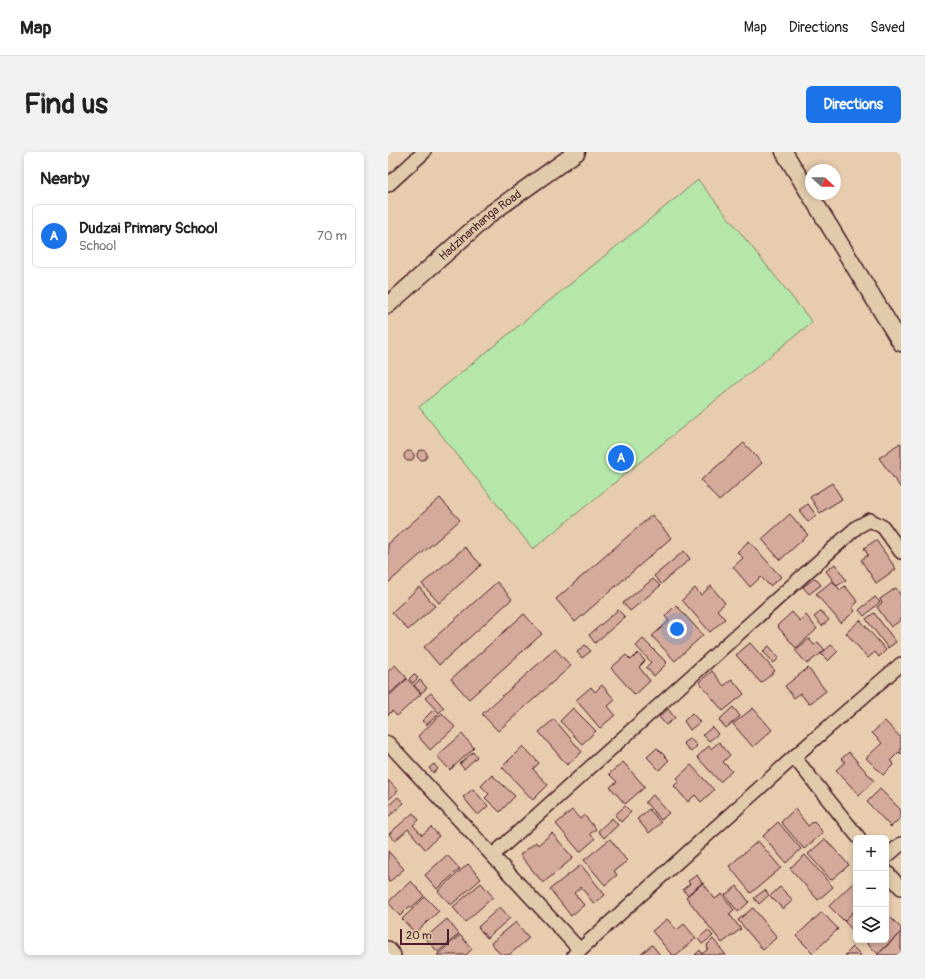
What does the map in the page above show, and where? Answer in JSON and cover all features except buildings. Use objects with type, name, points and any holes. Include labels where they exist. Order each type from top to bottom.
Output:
[{"type":"street","points":[[388,185],[424,152]]},
{"type":"street","name":"Hadzinanhanga Road","points":[[388,305],[490,214],[577,152]]},
{"type":"street","points":[[784,152],[901,343]]},
{"type":"street","points":[[493,855],[857,527],[870,520],[883,527],[901,552]]},
{"type":"street","points":[[388,744],[493,855],[577,952],[794,757],[901,664]]},
{"type":"street","points":[[794,757],[857,835]]},
{"type":"street","points":[[889,854],[901,844]]},
{"type":"street","points":[[889,874],[901,888]]},
{"type":"street","points":[[388,948],[394,955]]},
{"type":"green space","points":[[698,180],[812,322],[533,549],[419,407]]},
{"type":"place","name":"Dudzai Primary School","points":[[621,458]]}]
